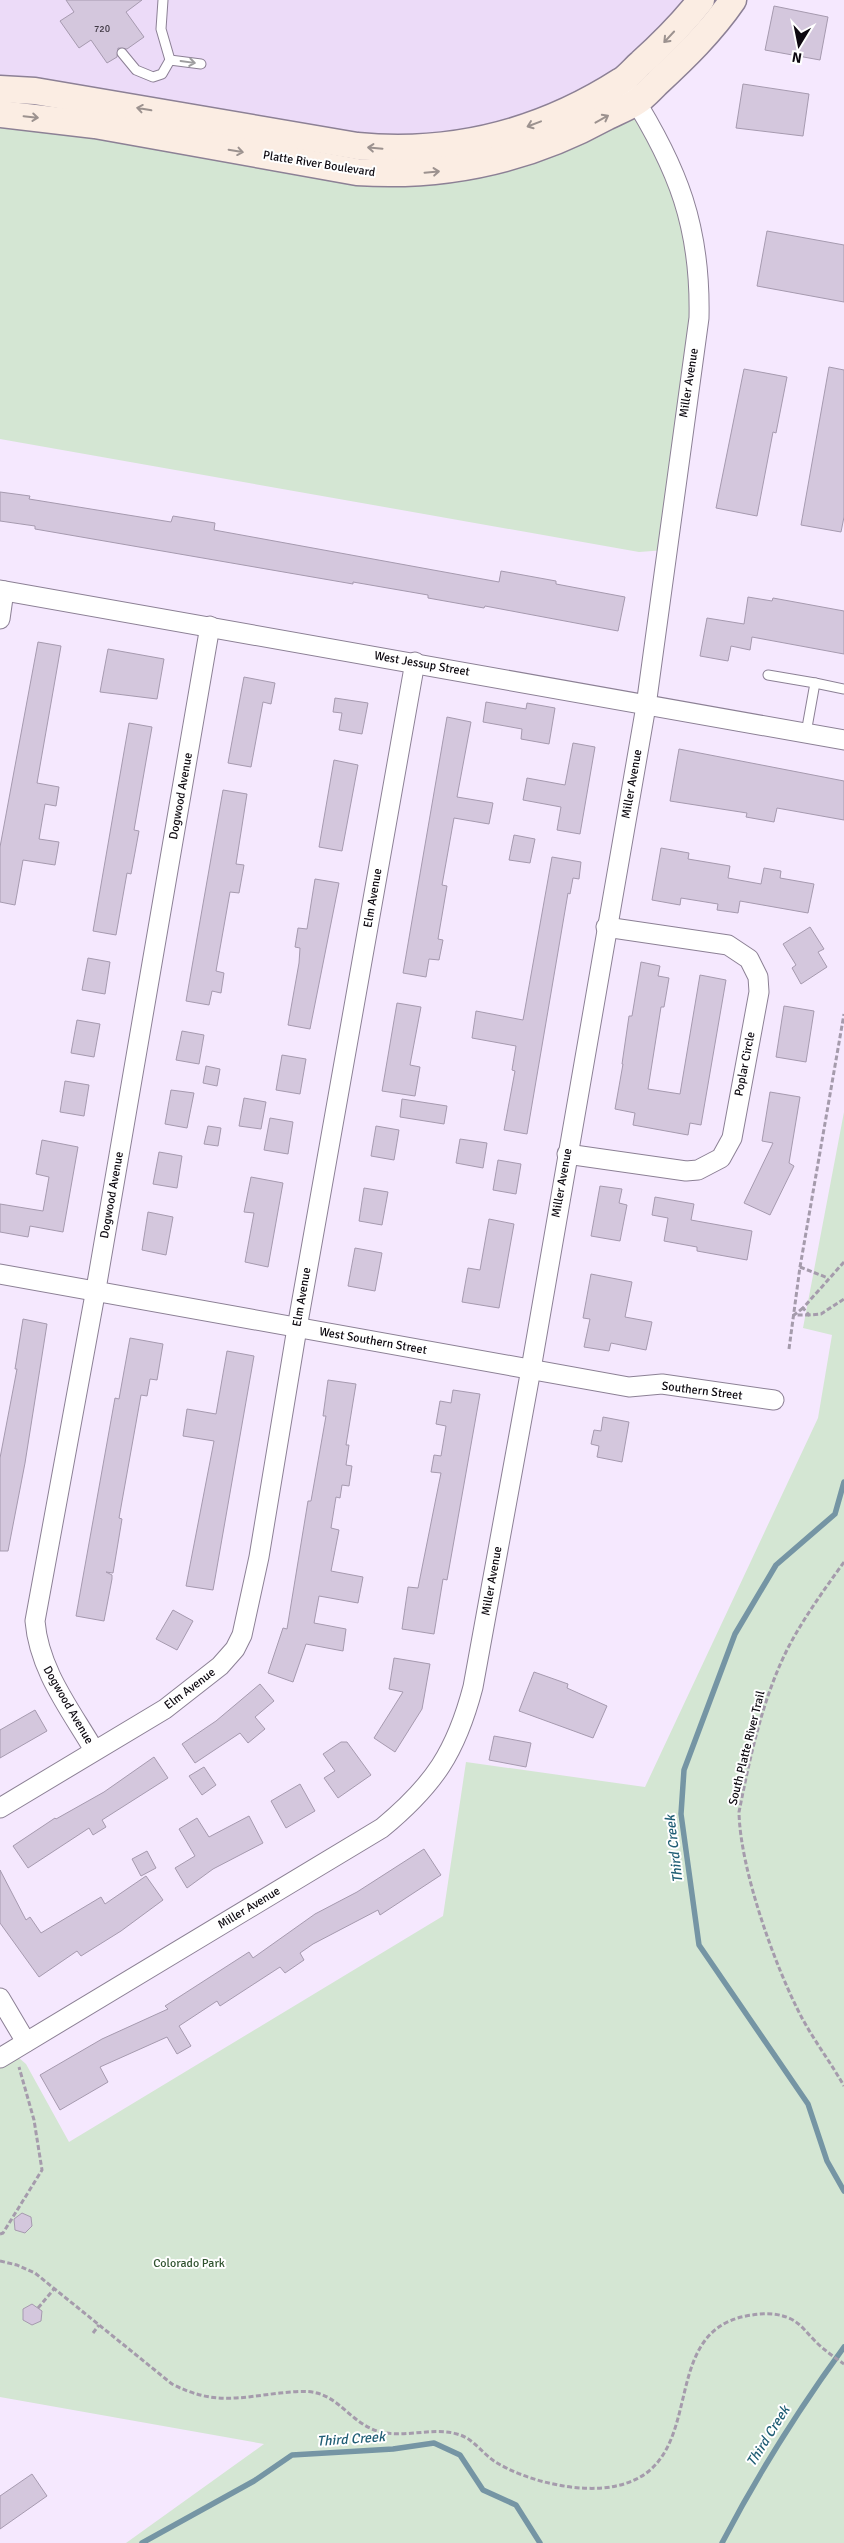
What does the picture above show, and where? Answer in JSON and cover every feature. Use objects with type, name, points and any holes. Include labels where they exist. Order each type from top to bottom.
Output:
[{"type":"street","name":"Platte River Boulevard","points":[[0,88],[57,94],[319,141],[390,149],[418,149],[470,143],[518,131],[561,113],[622,81],[660,46],[701,0]]},
{"type":"street","name":"Platte River Boulevard","points":[[0,114],[95,125],[336,169],[396,174],[447,171],[505,160],[562,140],[636,102],[688,54],[733,0]]},
{"type":"street","name":"Miller Avenue","points":[[12,2050],[382,1828],[413,1803],[425,1789],[454,1742],[466,1713],[473,1686],[531,1369],[606,927],[646,706],[699,318],[700,283],[698,259],[682,194],[668,160],[636,102],[622,81]]},
{"type":"street","name":"West Jessup Street","points":[[2,590],[415,662],[646,706],[844,740]]},
{"type":"street","points":[[0,618],[2,590]]},
{"type":"street","name":"Dogwood Avenue","points":[[94,1750],[44,1665],[37,1643],[35,1621],[96,1289],[210,626]]},
{"type":"street","name":"Elm Avenue","points":[[0,1808],[165,1709],[200,1684],[220,1666],[235,1648],[242,1635],[259,1557],[297,1328],[415,662]]},
{"type":"street","name":"Poplar Circle","points":[[567,1154],[686,1170],[698,1170],[721,1158],[732,1138],[759,992],[758,977],[749,959],[728,945],[606,927]]},
{"type":"street","name":"West Southern Street","points":[[0,1274],[96,1289],[297,1328],[629,1387]]},
{"type":"street","name":"Southern Street","points":[[629,1387],[662,1384],[774,1400]]},
{"type":"street","points":[[0,1998],[12,2050]]},
{"type":"lane","points":[[122,53],[136,70],[153,77],[162,74],[170,60],[161,29],[163,0]]},
{"type":"lane","points":[[170,60],[201,64]]},
{"type":"lane","points":[[768,675],[844,689]]},
{"type":"lane","points":[[806,733],[815,683]]},
{"type":"path","points":[[789,1349],[800,1267],[844,1014]]},
{"type":"path","points":[[794,1315],[803,1308],[844,1262]]},
{"type":"path","points":[[800,1267],[828,1278]]},
{"type":"path","points":[[794,1315],[821,1314],[844,1299]]},
{"type":"path","points":[[803,1308],[809,1315]]},
{"type":"path","name":"South Platte River Trail","points":[[844,1562],[810,1609],[788,1648],[769,1697],[739,1812],[740,1831],[758,1906],[785,1981],[802,2019],[844,2086]]},
{"type":"path","points":[[0,2234],[3,2233],[42,2170],[21,2071],[12,2050]]},
{"type":"path","points":[[0,2261],[17,2265],[35,2273],[172,2384],[191,2394],[207,2399],[225,2399],[316,2392],[331,2398],[357,2420],[372,2429],[391,2434],[458,2434],[473,2442],[492,2460],[519,2474],[556,2484],[595,2488],[616,2486],[636,2480],[654,2467],[668,2450],[675,2434],[686,2382],[698,2350],[718,2327],[736,2318],[758,2314],[774,2314],[791,2319],[844,2364]]},
{"type":"path","points":[[38,2308],[54,2289]]},
{"type":"path","points":[[93,2332],[99,2325]]},
{"type":"shaded area","points":[[0,0],[701,0],[623,81],[446,147],[0,89]]},
{"type":"green space","points":[[636,102],[698,259],[666,550],[639,552],[0,439],[0,114],[336,169]]},
{"type":"green space","name":"Colorado Park","points":[[844,1112],[844,2543],[126,2543],[264,2444],[0,2397],[0,2058],[11,2051],[26,2064],[69,2142],[443,1916],[466,1762],[645,1787],[818,1418],[832,1335],[803,1328]]},
{"type":"building","points":[[66,0],[142,0],[126,12],[144,37],[127,49],[118,48],[117,57],[107,63],[91,40],[79,48],[60,21],[74,12]]},
{"type":"building","points":[[774,6],[828,17],[820,60],[765,50]]},
{"type":"building","points":[[743,84],[809,94],[803,136],[736,128]]},
{"type":"building","points":[[767,231],[844,245],[844,302],[757,286]]},
{"type":"building","points":[[829,367],[844,370],[844,517],[841,532],[801,525]]},
{"type":"building","points":[[744,369],[787,377],[776,433],[773,432],[757,516],[716,508]]},
{"type":"building","points":[[0,492],[30,496],[29,499],[171,522],[173,516],[215,523],[214,530],[499,582],[501,571],[625,597],[618,631],[485,606],[484,608],[428,598],[428,595],[353,582],[353,584],[35,529],[35,526],[0,521]]},
{"type":"building","points":[[748,597],[772,601],[773,598],[844,611],[844,654],[752,637],[750,650],[731,646],[728,661],[700,656],[707,618],[744,624]]},
{"type":"building","points":[[38,642],[61,646],[37,783],[59,787],[56,806],[45,804],[39,839],[59,842],[55,865],[23,860],[15,905],[0,902],[0,847]]},
{"type":"building","points":[[108,649],[164,659],[157,699],[100,692]]},
{"type":"building","points":[[244,677],[275,683],[271,704],[263,702],[251,767],[228,763]]},
{"type":"building","points":[[335,698],[368,703],[362,734],[339,730],[342,713],[333,712]]},
{"type":"building","points":[[486,702],[526,709],[527,703],[555,708],[549,744],[521,739],[522,729],[483,722]]},
{"type":"building","points":[[447,717],[471,722],[457,797],[493,803],[489,824],[454,818],[442,885],[447,886],[438,939],[443,940],[439,960],[429,959],[426,977],[403,973]]},
{"type":"building","points":[[129,723],[152,727],[134,830],[139,831],[131,874],[127,873],[116,935],[93,931]]},
{"type":"building","points":[[573,743],[595,747],[580,834],[557,830],[561,807],[523,800],[527,778],[565,785]]},
{"type":"building","points":[[679,749],[844,781],[844,820],[777,808],[774,822],[746,817],[747,813],[670,801]]},
{"type":"building","points":[[334,760],[358,765],[342,851],[319,847]]},
{"type":"building","points":[[223,790],[247,794],[236,864],[244,865],[239,893],[230,892],[216,971],[224,973],[221,993],[212,991],[209,1005],[186,1001]]},
{"type":"building","points":[[514,835],[535,839],[530,863],[509,860]]},
{"type":"building","points":[[661,848],[689,853],[688,859],[730,866],[728,878],[761,884],[764,868],[781,871],[780,878],[814,884],[808,913],[740,901],[738,913],[717,910],[718,904],[681,898],[680,905],[652,900]]},
{"type":"building","points":[[552,857],[581,862],[579,879],[573,878],[570,894],[568,893],[527,1134],[504,1130],[515,1071],[512,1070],[516,1046],[472,1038],[476,1011],[523,1020]]},
{"type":"building","points":[[315,879],[339,883],[310,1029],[288,1025],[299,963],[300,948],[295,947],[298,928],[307,929]]},
{"type":"building","points":[[810,927],[824,949],[818,952],[827,967],[801,984],[792,968],[796,965],[783,944]]},
{"type":"building","points":[[88,958],[110,962],[105,994],[82,990]]},
{"type":"building","points":[[641,962],[660,966],[658,976],[669,978],[664,1007],[661,1007],[648,1089],[680,1094],[700,975],[726,980],[701,1125],[690,1123],[688,1135],[633,1125],[635,1113],[615,1109],[629,1016],[632,1016]]},
{"type":"building","points":[[397,1003],[421,1007],[410,1065],[420,1067],[415,1096],[382,1091]]},
{"type":"building","points":[[784,1006],[814,1011],[806,1062],[776,1057]]},
{"type":"building","points":[[77,1020],[100,1024],[94,1057],[71,1053]]},
{"type":"building","points":[[182,1031],[204,1035],[199,1064],[176,1060]]},
{"type":"building","points":[[282,1055],[306,1059],[300,1094],[276,1090]]},
{"type":"building","points":[[206,1066],[220,1069],[217,1086],[203,1083]]},
{"type":"building","points":[[65,1081],[89,1085],[84,1116],[60,1112]]},
{"type":"building","points":[[171,1090],[194,1093],[187,1128],[165,1124]]},
{"type":"building","points":[[770,1092],[800,1097],[789,1163],[794,1166],[770,1215],[744,1203],[773,1143],[762,1141]]},
{"type":"building","points":[[244,1098],[266,1102],[261,1129],[239,1126]]},
{"type":"building","points":[[402,1099],[447,1106],[444,1124],[400,1117]]},
{"type":"building","points":[[270,1118],[293,1122],[288,1154],[264,1150]]},
{"type":"building","points":[[208,1126],[221,1128],[218,1146],[204,1144]]},
{"type":"building","points":[[376,1126],[399,1130],[394,1160],[371,1156]]},
{"type":"building","points":[[460,1139],[487,1143],[483,1168],[456,1163]]},
{"type":"building","points":[[42,1140],[78,1147],[63,1232],[30,1226],[28,1237],[0,1232],[0,1204],[43,1211],[49,1177],[36,1174]]},
{"type":"building","points":[[159,1152],[182,1156],[177,1188],[153,1184]]},
{"type":"building","points":[[498,1160],[521,1164],[516,1194],[493,1190]]},
{"type":"building","points":[[251,1177],[283,1183],[268,1267],[245,1262],[254,1213],[244,1212]]},
{"type":"building","points":[[600,1186],[622,1189],[619,1203],[627,1205],[620,1241],[591,1236]]},
{"type":"building","points":[[364,1188],[388,1192],[382,1225],[359,1221]]},
{"type":"building","points":[[655,1197],[694,1204],[691,1220],[752,1231],[747,1260],[697,1251],[697,1247],[664,1241],[668,1218],[652,1215]]},
{"type":"building","points":[[148,1212],[173,1217],[166,1255],[142,1250]]},
{"type":"building","points":[[489,1219],[514,1224],[499,1308],[462,1302],[468,1268],[480,1270]]},
{"type":"building","points":[[355,1248],[382,1253],[375,1291],[348,1286]]},
{"type":"building","points":[[591,1274],[632,1282],[625,1317],[652,1322],[646,1350],[611,1343],[609,1351],[584,1347],[590,1319],[583,1318]]},
{"type":"building","points":[[23,1319],[47,1324],[25,1463],[8,1551],[0,1551],[0,1458],[17,1369],[15,1369]]},
{"type":"building","points":[[130,1338],[163,1344],[157,1380],[150,1379],[147,1396],[141,1395],[119,1518],[122,1519],[113,1573],[106,1572],[112,1575],[112,1579],[104,1621],[76,1616],[115,1398],[119,1399]]},
{"type":"building","points":[[227,1351],[254,1356],[213,1590],[186,1586],[214,1441],[183,1436],[187,1409],[216,1414]]},
{"type":"building","points":[[328,1380],[356,1384],[346,1445],[349,1445],[346,1465],[352,1466],[349,1486],[342,1485],[340,1498],[336,1497],[331,1528],[339,1530],[331,1571],[363,1577],[358,1603],[319,1596],[314,1623],[346,1629],[343,1651],[306,1644],[293,1682],[268,1673],[283,1628],[287,1629],[308,1501],[311,1501],[326,1416],[323,1416]]},
{"type":"building","points":[[453,1390],[480,1394],[447,1580],[443,1579],[434,1634],[402,1629],[408,1587],[418,1588],[441,1473],[431,1472],[434,1455],[441,1456],[446,1426],[436,1424],[440,1401],[451,1403]]},
{"type":"building","points":[[603,1417],[629,1422],[622,1462],[597,1457],[599,1446],[591,1444],[594,1430],[601,1431]]},
{"type":"building","points":[[173,1610],[193,1621],[177,1650],[156,1639]]},
{"type":"building","points":[[394,1658],[430,1664],[422,1709],[395,1752],[374,1738],[403,1692],[389,1689]]},
{"type":"building","points":[[534,1672],[568,1684],[567,1688],[607,1706],[593,1738],[519,1711]]},
{"type":"building","points":[[260,1684],[274,1701],[255,1717],[265,1729],[248,1743],[240,1733],[195,1763],[182,1744],[216,1721]]},
{"type":"building","points":[[35,1710],[47,1731],[0,1758],[0,1730]]},
{"type":"building","points":[[494,1736],[531,1743],[526,1767],[489,1760]]},
{"type":"building","points":[[341,1742],[347,1742],[371,1775],[338,1798],[324,1778],[335,1771],[323,1754]]},
{"type":"building","points":[[154,1757],[168,1778],[102,1820],[106,1827],[93,1835],[89,1828],[28,1868],[13,1846],[55,1818],[104,1792]]},
{"type":"building","points":[[204,1767],[216,1785],[202,1795],[189,1776]]},
{"type":"building","points":[[300,1784],[315,1811],[286,1828],[271,1801]]},
{"type":"building","points":[[249,1816],[263,1843],[213,1869],[187,1888],[175,1868],[195,1856],[179,1829],[197,1818],[209,1837]]},
{"type":"building","points":[[424,1849],[441,1875],[380,1915],[378,1910],[313,1944],[300,1953],[304,1960],[285,1973],[280,1967],[220,2006],[217,2001],[179,2026],[191,2046],[177,2054],[167,2037],[100,2067],[108,2082],[60,2110],[40,2075],[102,2039],[168,2009],[165,2006],[249,1952],[253,1958],[315,1914],[357,1892]]},
{"type":"building","points":[[147,1851],[156,1868],[141,1876],[132,1859]]},
{"type":"building","points":[[0,1870],[26,1920],[30,1917],[41,1933],[101,1897],[105,1904],[146,1876],[163,1900],[121,1931],[81,1956],[77,1951],[39,1977],[0,1923]]},
{"type":"building","points":[[22,2213],[31,2217],[32,2226],[25,2233],[15,2230],[14,2219]]},
{"type":"building","points":[[32,2304],[42,2311],[41,2321],[32,2325],[23,2320],[23,2309]]},
{"type":"building","points":[[32,2474],[47,2496],[0,2529],[0,2496]]},
{"type":"waterway","name":"Third Creek","points":[[844,1482],[835,1514],[776,1565],[735,1634],[684,1770],[681,1814],[699,1945],[808,2104],[827,2161],[844,2191]]},
{"type":"waterway","name":"Third Creek","points":[[722,2543],[779,2443],[844,2347]]},
{"type":"waterway","name":"Third Creek","points":[[142,2543],[254,2481],[292,2455],[393,2449],[434,2443],[460,2455],[483,2490],[516,2505],[540,2543]]}]
